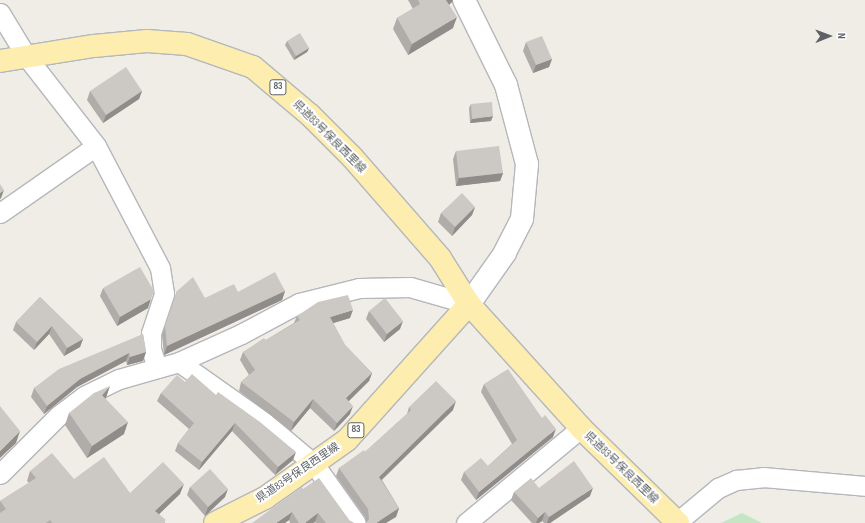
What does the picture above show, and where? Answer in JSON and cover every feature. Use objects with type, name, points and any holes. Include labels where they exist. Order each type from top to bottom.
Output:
[{"type":"main road","name":"県道83号保良西里線","points":[[0,61],[94,46],[147,41],[187,44],[253,67],[310,115],[352,158],[440,258],[469,304],[581,428],[677,523]]},
{"type":"main road","name":"県道83号保良西里線","points":[[215,523],[265,498],[347,440],[469,304]]},
{"type":"street","points":[[0,474],[36,436],[84,396],[119,379],[179,362],[240,334],[299,303],[358,288],[410,287],[469,304],[505,253],[522,218],[527,164],[506,85],[464,0]]},
{"type":"street","points":[[0,13],[26,56],[96,146],[160,268],[164,294],[151,333],[151,349],[157,368]]},
{"type":"street","points":[[0,213],[96,146]]},
{"type":"street","points":[[179,362],[264,422],[314,464],[356,523]]},
{"type":"street","points":[[466,523],[581,428]]},
{"type":"street","points":[[677,523],[718,488],[736,480],[763,477],[865,486]]},
{"type":"green space","points":[[742,513],[762,523],[721,523]]},
{"type":"building","points":[[418,0],[446,0],[457,17],[412,44],[397,18],[420,4]]},
{"type":"building","points":[[300,33],[309,48],[296,56],[287,41]]},
{"type":"building","points":[[542,36],[552,59],[536,65],[526,42]]},
{"type":"building","points":[[126,67],[142,91],[106,115],[90,91]]},
{"type":"building","points":[[492,102],[493,116],[472,119],[471,104]]},
{"type":"building","points":[[499,146],[503,173],[459,178],[456,151]]},
{"type":"building","points":[[0,184],[4,190],[0,193]]},
{"type":"building","points":[[462,193],[475,207],[455,227],[441,213]]},
{"type":"building","points":[[140,267],[154,291],[151,299],[120,317],[103,288]]},
{"type":"building","points":[[275,272],[285,291],[167,346],[165,326],[177,291],[193,277],[205,298],[234,284],[238,292]]},
{"type":"building","points":[[348,295],[353,310],[330,317],[345,345],[372,373],[346,398],[353,406],[337,423],[313,399],[294,422],[241,382],[255,370],[243,352],[264,338],[266,340],[300,320],[297,316],[318,302]]},
{"type":"building","points":[[40,297],[83,339],[67,348],[52,326],[37,342],[16,322]]},
{"type":"building","points":[[385,298],[403,321],[387,334],[369,311]]},
{"type":"building","points":[[143,334],[146,352],[130,357],[129,353],[80,379],[47,406],[34,388],[59,369]]},
{"type":"building","points":[[508,369],[542,418],[545,415],[556,429],[479,492],[464,472],[481,458],[488,466],[517,440],[484,384]]},
{"type":"building","points":[[192,374],[216,395],[218,392],[260,422],[296,452],[278,467],[235,423],[202,462],[178,443],[194,423],[161,393],[177,375],[185,382]]},
{"type":"building","points":[[436,381],[456,401],[379,477],[399,508],[376,523],[366,523],[369,519],[368,509],[339,468],[364,450],[365,452],[411,410],[409,407]]},
{"type":"building","points":[[110,386],[102,395],[128,422],[92,446],[69,413],[94,393]]},
{"type":"building","points":[[0,406],[20,431],[0,451]]},
{"type":"building","points":[[52,453],[74,479],[104,457],[130,493],[163,462],[184,484],[155,511],[166,520],[163,523],[52,523],[50,520],[46,523],[0,523],[0,513],[6,509],[0,501],[36,478],[30,471]]},
{"type":"building","points":[[574,461],[593,488],[549,517],[545,512],[538,518],[514,492],[531,478],[539,488]]},
{"type":"building","points":[[210,469],[228,489],[208,507],[190,487]]},
{"type":"building","points":[[319,478],[350,521],[354,523],[326,523],[318,513],[305,523],[299,523],[292,512],[276,523],[252,523],[302,487],[303,489]]}]
